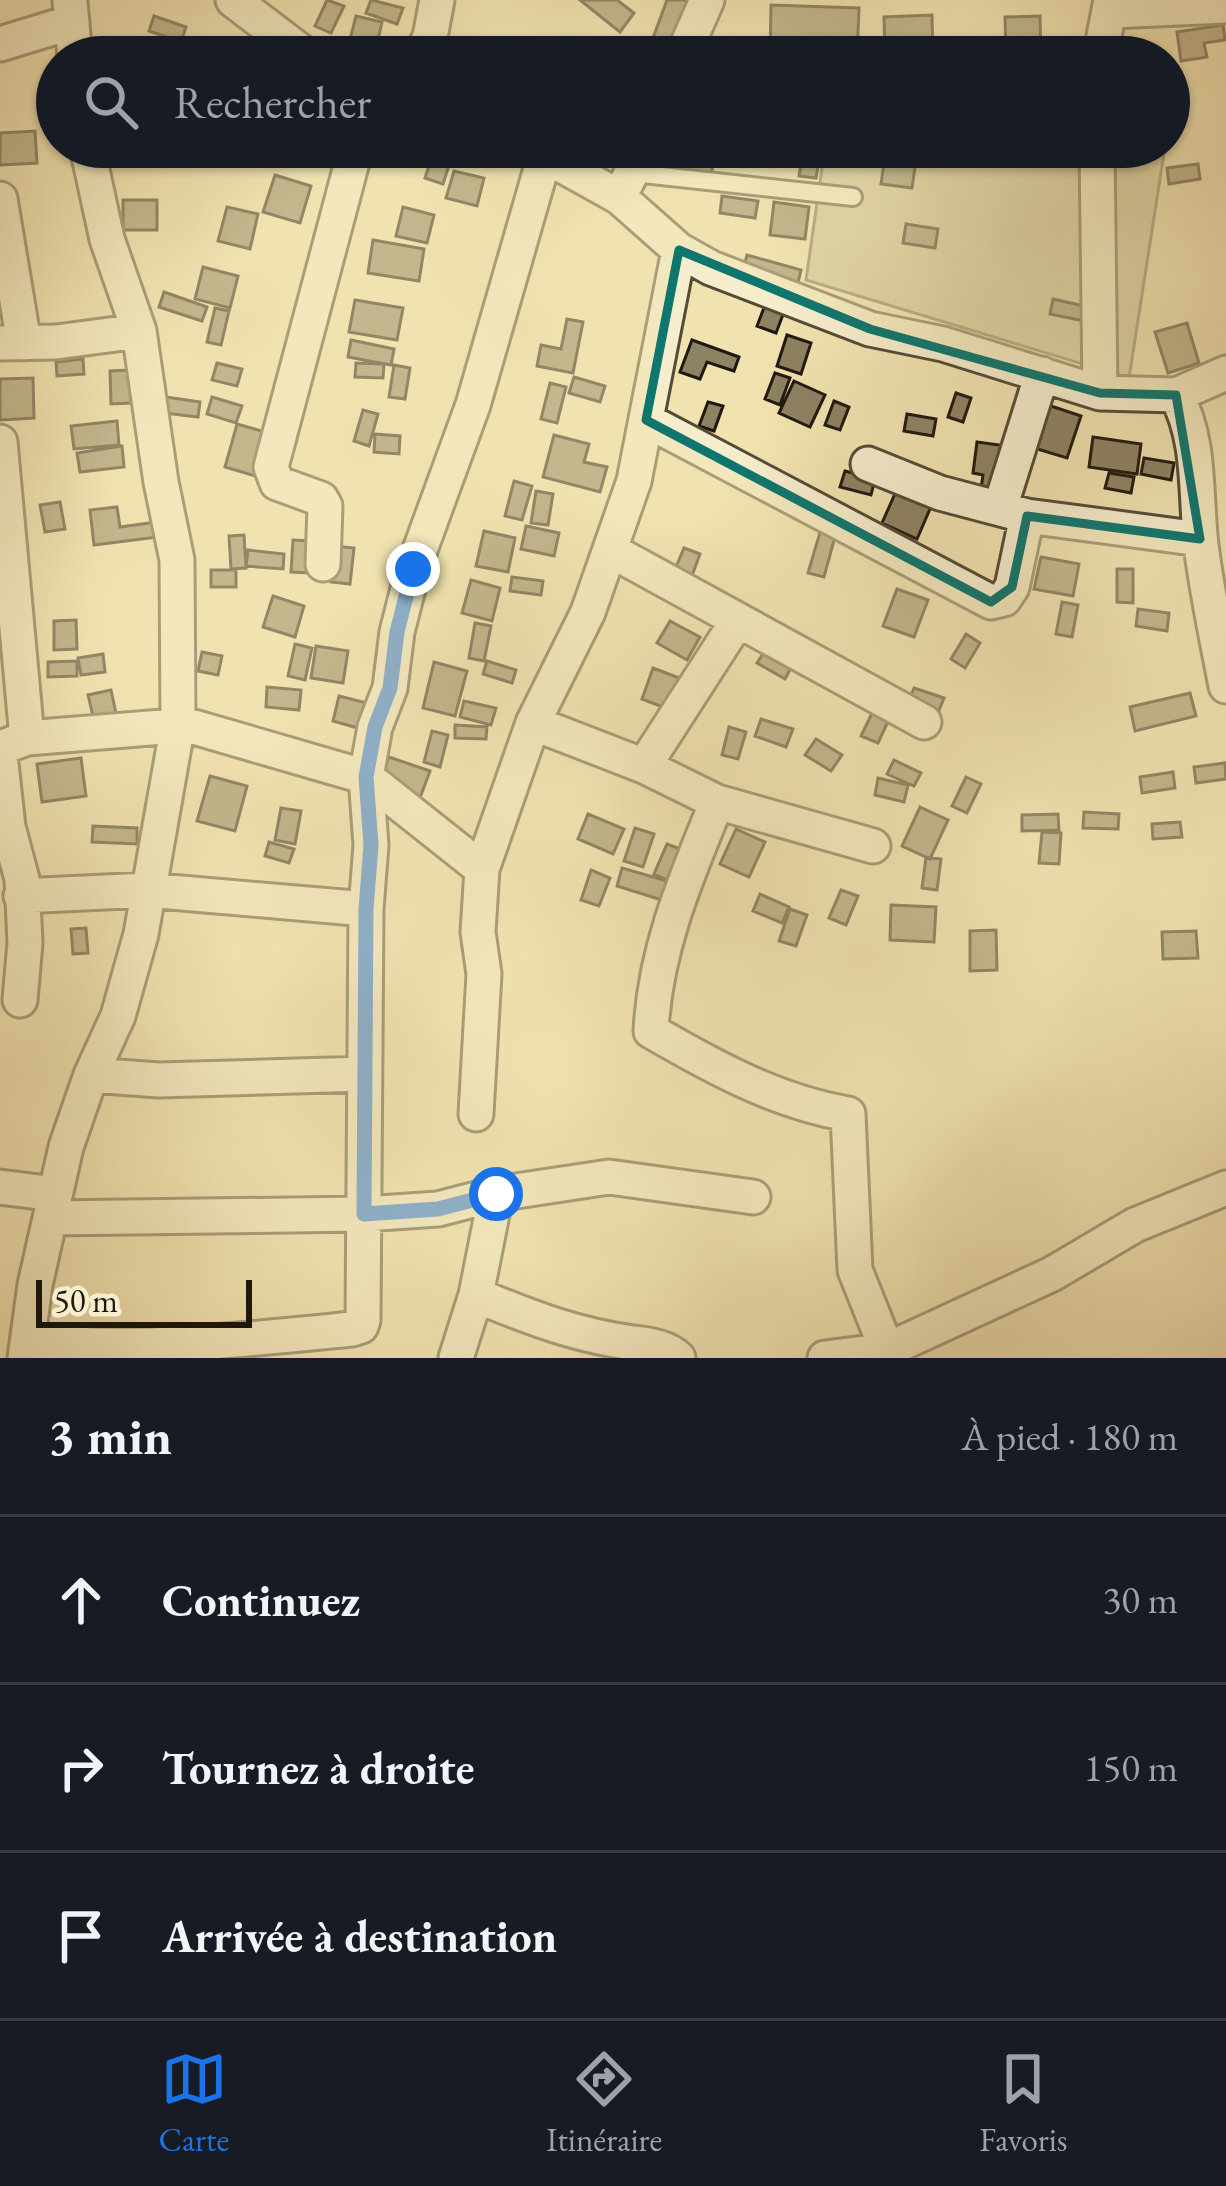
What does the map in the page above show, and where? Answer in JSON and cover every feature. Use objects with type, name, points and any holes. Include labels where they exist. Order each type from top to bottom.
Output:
[{"type":"street","points":[[233,0],[280,36]]},
{"type":"street","points":[[430,36],[437,0]]},
{"type":"street","points":[[691,36],[707,0]]},
{"type":"street","points":[[1105,36],[1111,6],[1226,6]]},
{"type":"street","points":[[0,44],[71,11]]},
{"type":"street","points":[[91,168],[106,239],[140,331],[177,560],[177,739],[141,934],[118,1016],[66,1147],[27,1350],[274,1336],[361,1326],[366,909],[371,845],[366,777],[375,727],[390,688],[397,632],[413,569],[473,406],[533,168]]},
{"type":"street","points":[[323,564],[325,506],[321,500],[277,483],[271,467],[350,168]]},
{"type":"street","points":[[1097,168],[1100,393]]},
{"type":"street","points":[[632,172],[679,250],[711,268],[870,329],[943,344],[1100,393],[1176,395],[1226,373]]},
{"type":"street","points":[[0,199],[12,343],[140,331]]},
{"type":"street","points":[[476,1114],[484,974],[478,932],[482,868],[533,723],[588,612],[634,481],[679,250]]},
{"type":"street","points":[[646,420],[991,602],[1004,599],[1012,587],[1014,512],[1042,374]]},
{"type":"street","points":[[1176,395],[1210,452],[1201,539],[1226,686]]},
{"type":"street","points":[[0,442],[8,827],[22,879],[25,943],[20,1000]]},
{"type":"street","points":[[868,464],[940,493],[1014,512],[1201,539]]},
{"type":"street","points":[[610,550],[924,722]]},
{"type":"street","points":[[644,766],[738,620]]},
{"type":"street","points":[[533,723],[644,766],[717,802],[873,846]]},
{"type":"street","points":[[9,747],[187,724],[366,777],[482,868]]},
{"type":"street","points":[[717,802],[668,923],[653,992],[651,1031],[724,1074],[848,1114],[855,1270],[887,1350]]},
{"type":"street","points":[[21,896],[147,890],[366,909]]},
{"type":"street","points":[[91,1075],[159,1080],[364,1074]]},
{"type":"street","points":[[0,1187],[53,1206],[364,1214],[438,1209],[496,1194],[609,1177],[753,1197]]},
{"type":"street","points":[[825,1358],[887,1350],[1052,1274],[1135,1225],[1226,1188]]},
{"type":"street","points":[[455,1358],[476,1295],[496,1194]]},
{"type":"street","points":[[476,1295],[587,1337],[648,1345],[674,1352],[678,1358]]},
{"type":"lane","points":[[632,172],[854,197]]},
{"type":"highlighted area","points":[[679,250],[870,329],[1100,393],[1176,395],[1200,539],[1027,516],[1012,587],[991,602],[646,420]]},
{"type":"shaded area","points":[[822,168],[1162,168],[1129,378],[806,280]]},
{"type":"building","points":[[327,0],[344,6],[331,33],[315,26]]},
{"type":"building","points":[[371,0],[403,8],[397,24],[366,13]]},
{"type":"building","points":[[580,0],[617,0],[634,13],[620,32]]},
{"type":"building","points":[[667,0],[694,0],[681,36],[654,36]]},
{"type":"building","points":[[771,5],[859,8],[858,36],[770,36]]},
{"type":"building","points":[[932,15],[932,36],[884,36],[884,17]]},
{"type":"building","points":[[154,16],[186,27],[183,36],[149,31]]},
{"type":"building","points":[[356,16],[382,22],[379,36],[351,36]]},
{"type":"building","points":[[1040,16],[1040,36],[1005,36],[1005,17]]},
{"type":"building","points":[[1223,25],[1225,40],[1204,43],[1207,57],[1190,60],[1190,36],[1178,36],[1177,32]]},
{"type":"building","points":[[35,131],[36,163],[0,165],[0,133]]},
{"type":"building","points":[[1198,164],[1200,179],[1169,184],[1167,168]]},
{"type":"building","points":[[428,168],[448,168],[443,184],[425,178]]},
{"type":"building","points":[[687,168],[712,168],[711,176],[686,172]]},
{"type":"building","points":[[800,168],[818,168],[816,178],[799,176]]},
{"type":"building","points":[[883,168],[915,168],[912,188],[881,184]]},
{"type":"building","points":[[454,171],[484,178],[477,206],[446,198]]},
{"type":"building","points":[[275,175],[311,186],[300,223],[263,212]]},
{"type":"building","points":[[722,196],[758,201],[755,218],[720,213]]},
{"type":"building","points":[[123,200],[157,200],[157,230],[123,230]]},
{"type":"building","points":[[774,202],[809,207],[805,239],[770,235]]},
{"type":"building","points":[[227,207],[258,214],[250,249],[218,241]]},
{"type":"building","points":[[403,207],[434,215],[427,243],[396,236]]},
{"type":"building","points":[[906,224],[938,229],[935,248],[903,243]]},
{"type":"building","points":[[373,240],[424,249],[419,281],[368,273]]},
{"type":"building","points":[[747,255],[801,270],[796,291],[741,277]]},
{"type":"building","points":[[203,267],[238,276],[230,308],[195,299]]},
{"type":"building","points":[[164,292],[207,307],[202,321],[159,307]]},
{"type":"building","points":[[1053,299],[1093,308],[1089,322],[1050,314]]},
{"type":"building","points":[[355,300],[403,308],[397,340],[349,332]]},
{"type":"building","points":[[765,305],[784,312],[776,333],[757,326]]},
{"type":"building","points":[[215,308],[229,311],[221,345],[207,342]]},
{"type":"building","points":[[567,319],[583,322],[573,373],[537,366],[541,345],[561,349]]},
{"type":"building","points":[[1187,323],[1199,363],[1168,373],[1155,332]]},
{"type":"building","points":[[787,335],[811,343],[801,374],[777,366]]},
{"type":"building","points":[[351,340],[394,349],[391,365],[348,357]]},
{"type":"building","points":[[692,340],[739,357],[734,371],[707,362],[700,379],[680,372]]},
{"type":"building","points":[[83,359],[84,374],[57,376],[56,362]]},
{"type":"building","points":[[217,363],[242,369],[237,386],[212,380]]},
{"type":"building","points":[[356,363],[384,364],[383,378],[355,377]]},
{"type":"building","points":[[394,365],[410,368],[405,399],[389,397]]},
{"type":"building","points":[[130,370],[131,403],[111,404],[110,371]]},
{"type":"building","points":[[775,373],[790,378],[780,405],[765,399]]},
{"type":"building","points":[[574,377],[605,386],[600,402],[569,393]]},
{"type":"building","points":[[33,378],[34,418],[0,420],[0,379]]},
{"type":"building","points":[[794,381],[825,395],[810,427],[779,413]]},
{"type":"building","points":[[550,383],[566,387],[557,423],[541,419]]},
{"type":"building","points":[[956,393],[971,398],[963,422],[948,417]]},
{"type":"building","points":[[166,397],[200,402],[198,417],[164,413]]},
{"type":"building","points":[[212,397],[242,406],[236,423],[207,414]]},
{"type":"building","points":[[834,401],[849,407],[840,430],[825,425]]},
{"type":"building","points":[[708,402],[723,406],[714,431],[699,426]]},
{"type":"building","points":[[1048,405],[1081,416],[1067,458],[1034,448]]},
{"type":"building","points":[[363,410],[378,414],[369,446],[354,441]]},
{"type":"building","points":[[907,414],[936,419],[933,436],[904,431]]},
{"type":"building","points":[[117,421],[119,445],[74,449],[71,426]]},
{"type":"building","points":[[237,424],[272,434],[259,477],[225,467]]},
{"type":"building","points":[[375,434],[400,436],[399,454],[374,452]]},
{"type":"building","points":[[554,435],[589,444],[584,462],[607,467],[600,492],[543,477]]},
{"type":"building","points":[[1093,437],[1141,444],[1137,474],[1089,467]]},
{"type":"building","points":[[977,442],[1007,446],[1000,498],[980,495],[983,475],[973,473]]},
{"type":"building","points":[[122,446],[124,467],[80,472],[77,453]]},
{"type":"building","points":[[1144,458],[1174,463],[1171,480],[1141,474]]},
{"type":"building","points":[[845,471],[875,479],[871,495],[840,487]]},
{"type":"building","points":[[1109,473],[1134,477],[1131,493],[1105,488]]},
{"type":"building","points":[[514,481],[532,486],[522,520],[505,516]]},
{"type":"building","points":[[898,487],[933,502],[917,539],[882,523]]},
{"type":"building","points":[[536,491],[553,494],[548,525],[531,523]]},
{"type":"building","points":[[60,502],[65,529],[45,532],[40,505]]},
{"type":"building","points":[[117,507],[120,527],[156,522],[158,537],[94,545],[90,510]]},
{"type":"building","points":[[526,526],[559,533],[554,556],[521,549]]},
{"type":"building","points":[[821,529],[836,533],[824,577],[808,573]]},
{"type":"building","points":[[484,531],[515,538],[508,572],[476,566]]},
{"type":"building","points":[[244,535],[246,568],[231,569],[229,536]]},
{"type":"building","points":[[293,540],[311,541],[310,573],[291,572]]},
{"type":"building","points":[[335,546],[354,548],[350,584],[331,582]]},
{"type":"building","points":[[684,548],[700,554],[690,581],[673,574]]},
{"type":"building","points":[[248,550],[284,554],[283,569],[246,566]]},
{"type":"building","points":[[1041,557],[1079,564],[1073,596],[1034,589]]},
{"type":"building","points":[[1117,569],[1133,569],[1133,603],[1117,602]]},
{"type":"building","points":[[211,570],[236,570],[236,587],[211,587]]},
{"type":"building","points":[[512,577],[543,581],[541,595],[510,591]]},
{"type":"building","points":[[471,580],[500,588],[492,621],[462,613]]},
{"type":"building","points":[[897,589],[928,600],[914,637],[883,626]]},
{"type":"building","points":[[273,596],[304,606],[295,637],[263,627]]},
{"type":"building","points":[[1062,602],[1078,605],[1072,637],[1056,634]]},
{"type":"building","points":[[1138,609],[1169,613],[1167,631],[1136,626]]},
{"type":"building","points":[[76,620],[77,649],[54,650],[54,621]]},
{"type":"building","points":[[670,621],[700,637],[687,660],[657,643]]},
{"type":"building","points":[[475,623],[491,626],[484,661],[469,658]]},
{"type":"building","points":[[966,634],[980,643],[965,668],[951,659]]},
{"type":"building","points":[[295,644],[312,648],[305,680],[288,676]]},
{"type":"building","points":[[316,646],[348,651],[343,683],[311,678]]},
{"type":"building","points":[[768,646],[794,662],[785,679],[757,663]]},
{"type":"building","points":[[202,652],[222,656],[218,675],[198,671]]},
{"type":"building","points":[[103,654],[105,672],[81,675],[78,658]]},
{"type":"building","points":[[77,661],[77,676],[48,677],[48,662]]},
{"type":"building","points":[[487,661],[516,670],[512,683],[483,674]]},
{"type":"building","points":[[434,662],[467,671],[455,716],[423,708]]},
{"type":"building","points":[[653,668],[687,681],[676,712],[642,699]]},
{"type":"building","points":[[267,687],[301,690],[299,710],[266,707]]},
{"type":"building","points":[[914,688],[944,698],[936,718],[906,708]]},
{"type":"building","points":[[111,690],[118,723],[96,729],[88,695]]},
{"type":"building","points":[[1190,693],[1196,716],[1135,731],[1130,707]]},
{"type":"building","points":[[339,696],[367,703],[361,729],[333,721]]},
{"type":"building","points":[[464,701],[496,708],[491,725],[460,717]]},
{"type":"building","points":[[875,707],[891,715],[878,743],[861,736]]},
{"type":"building","points":[[761,719],[793,729],[786,747],[755,736]]},
{"type":"building","points":[[455,725],[487,727],[486,739],[455,738]]},
{"type":"building","points":[[729,727],[746,732],[738,759],[722,755]]},
{"type":"building","points":[[432,731],[448,735],[440,767],[424,762]]},
{"type":"building","points":[[816,739],[842,755],[831,771],[805,755]]},
{"type":"building","points":[[389,757],[430,771],[417,806],[376,791]]},
{"type":"building","points":[[81,758],[86,796],[42,802],[37,764]]},
{"type":"building","points":[[894,760],[921,773],[914,786],[887,774]]},
{"type":"building","points":[[1225,763],[1226,779],[1196,783],[1194,767]]},
{"type":"building","points":[[1173,772],[1175,788],[1142,793],[1140,777]]},
{"type":"building","points":[[210,776],[247,786],[235,831],[197,821]]},
{"type":"building","points":[[966,777],[981,784],[967,813],[952,806]]},
{"type":"building","points":[[878,778],[908,785],[904,802],[875,795]]},
{"type":"building","points":[[920,807],[948,820],[930,859],[902,846]]},
{"type":"building","points":[[281,808],[301,811],[295,844],[275,840]]},
{"type":"building","points":[[1084,812],[1119,814],[1118,829],[1083,828]]},
{"type":"building","points":[[588,814],[624,829],[613,854],[578,839]]},
{"type":"building","points":[[1058,814],[1059,830],[1022,831],[1022,815]]},
{"type":"building","points":[[1180,822],[1182,837],[1153,839],[1152,824]]},
{"type":"building","points":[[93,826],[137,828],[137,844],[92,842]]},
{"type":"building","points":[[635,828],[654,834],[643,867],[624,861]]},
{"type":"building","points":[[736,829],[765,842],[749,877],[720,864]]},
{"type":"building","points":[[1042,832],[1061,833],[1059,864],[1039,863]]},
{"type":"building","points":[[269,842],[294,849],[289,863],[265,856]]},
{"type":"building","points":[[667,844],[683,850],[670,881],[654,874]]},
{"type":"building","points":[[926,857],[941,859],[937,890],[922,888]]},
{"type":"building","points":[[622,868],[667,881],[662,900],[617,886]]},
{"type":"building","points":[[591,870],[610,878],[599,906],[581,900]]},
{"type":"building","points":[[841,890],[858,896],[846,925],[829,918]]},
{"type":"building","points":[[760,894],[789,907],[782,923],[753,911]]},
{"type":"building","points":[[891,905],[936,907],[934,942],[890,940]]},
{"type":"building","points":[[790,909],[807,915],[796,946],[779,941]]},
{"type":"building","points":[[86,928],[88,953],[73,954],[71,929]]},
{"type":"building","points":[[996,930],[997,970],[970,971],[970,931]]},
{"type":"building","points":[[1196,931],[1198,958],[1163,959],[1162,932]]},
{"type":"route","points":[[413,569],[397,632],[390,688],[375,727],[366,777],[371,845],[366,909],[364,1214],[438,1209],[496,1194]]}]
